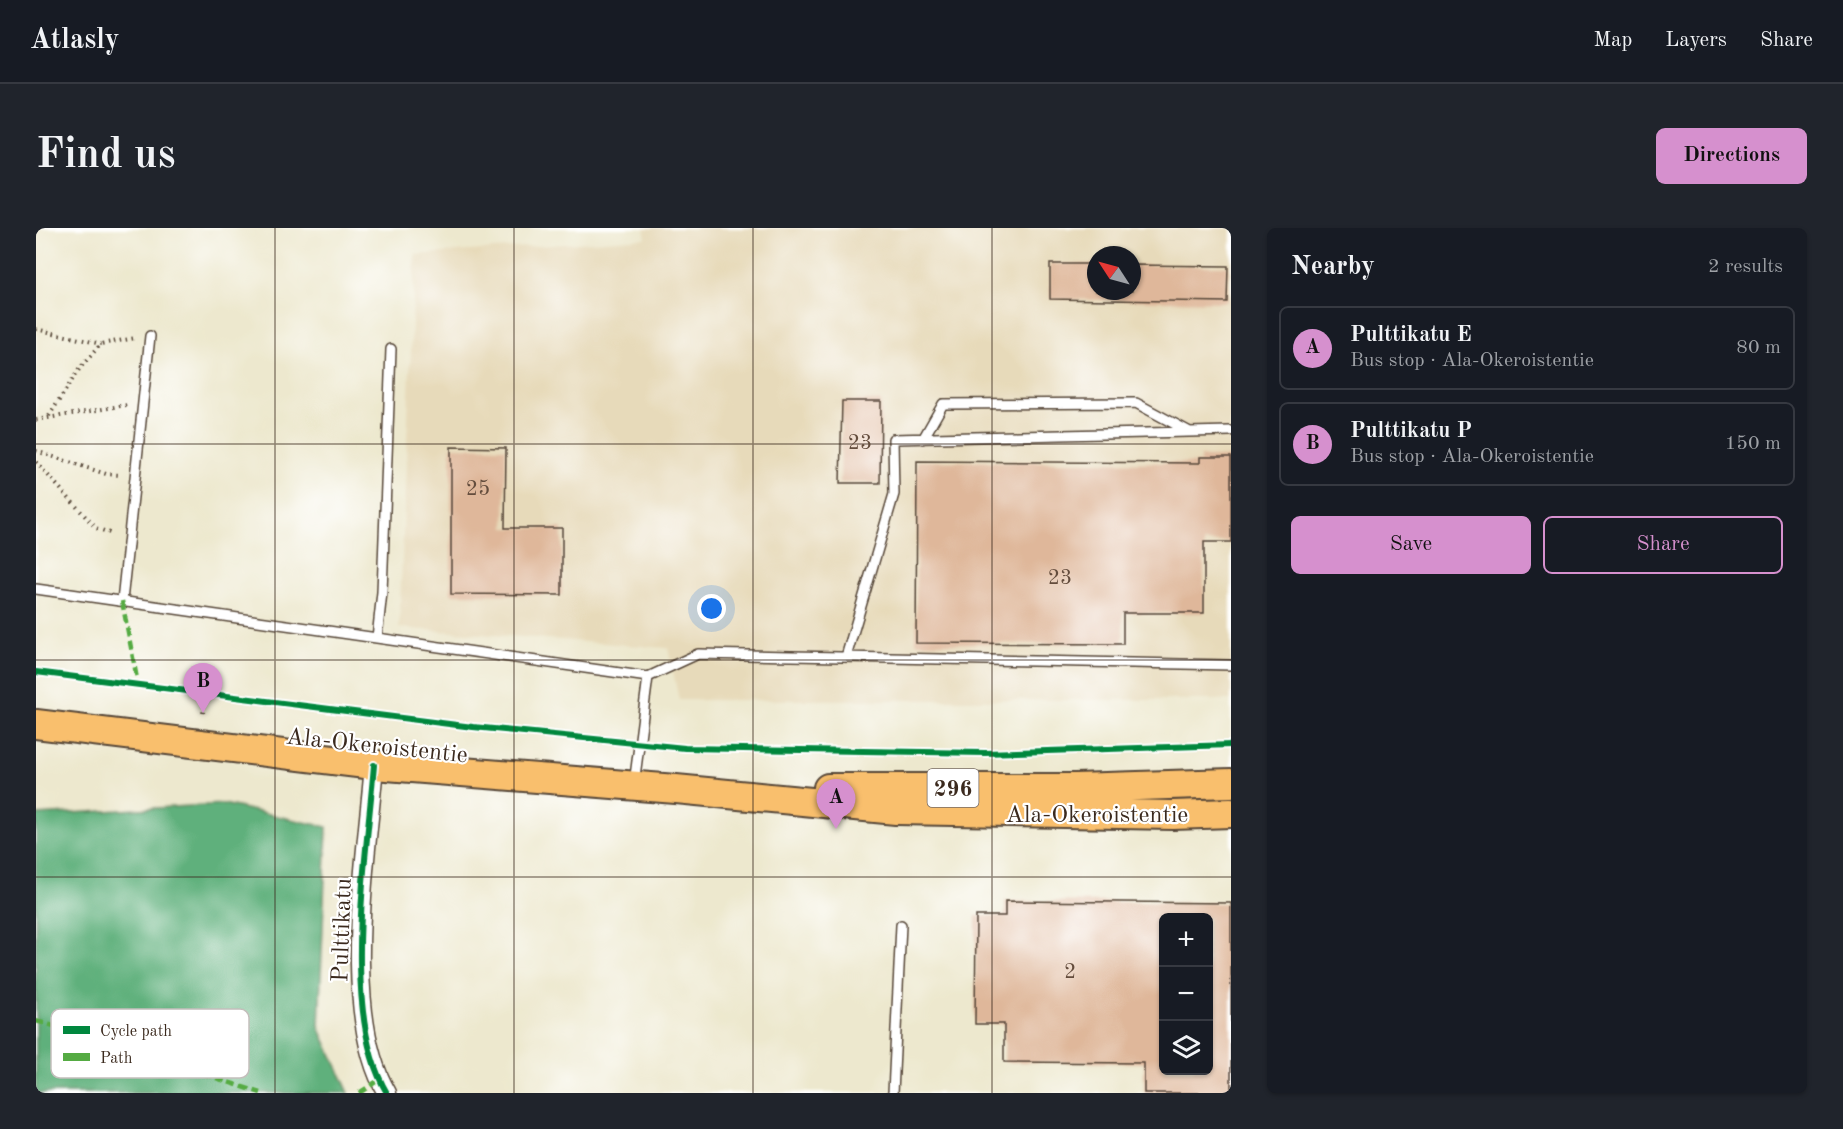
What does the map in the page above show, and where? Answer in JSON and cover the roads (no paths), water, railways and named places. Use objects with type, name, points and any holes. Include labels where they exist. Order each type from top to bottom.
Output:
[{"type":"main road","name":"Ala-Okeroistentie","points":[[36,724],[374,765],[676,789],[896,810],[1162,815],[1231,813]]},
{"type":"main road","name":"Ala-Okeroistentie","points":[[676,789],[1075,788],[1231,783]]},
{"type":"street","name":"Pulttikatu","points":[[374,765],[362,971],[369,1051],[387,1093]]},
{"type":"lane","points":[[122,601],[150,336]]},
{"type":"lane","points":[[377,638],[382,592],[390,349]]},
{"type":"lane","points":[[923,439],[944,404],[1136,404],[1190,432]]},
{"type":"lane","points":[[846,657],[894,494],[893,439],[1231,431]]},
{"type":"lane","points":[[36,589],[648,677],[698,654],[1231,665]]},
{"type":"lane","points":[[634,786],[648,677]]},
{"type":"lane","points":[[893,1093],[901,925]]},
{"type":"place","name":"Pulttikatu P","points":[[203,713]]},
{"type":"place","name":"Pulttikatu E","points":[[836,829]]}]
